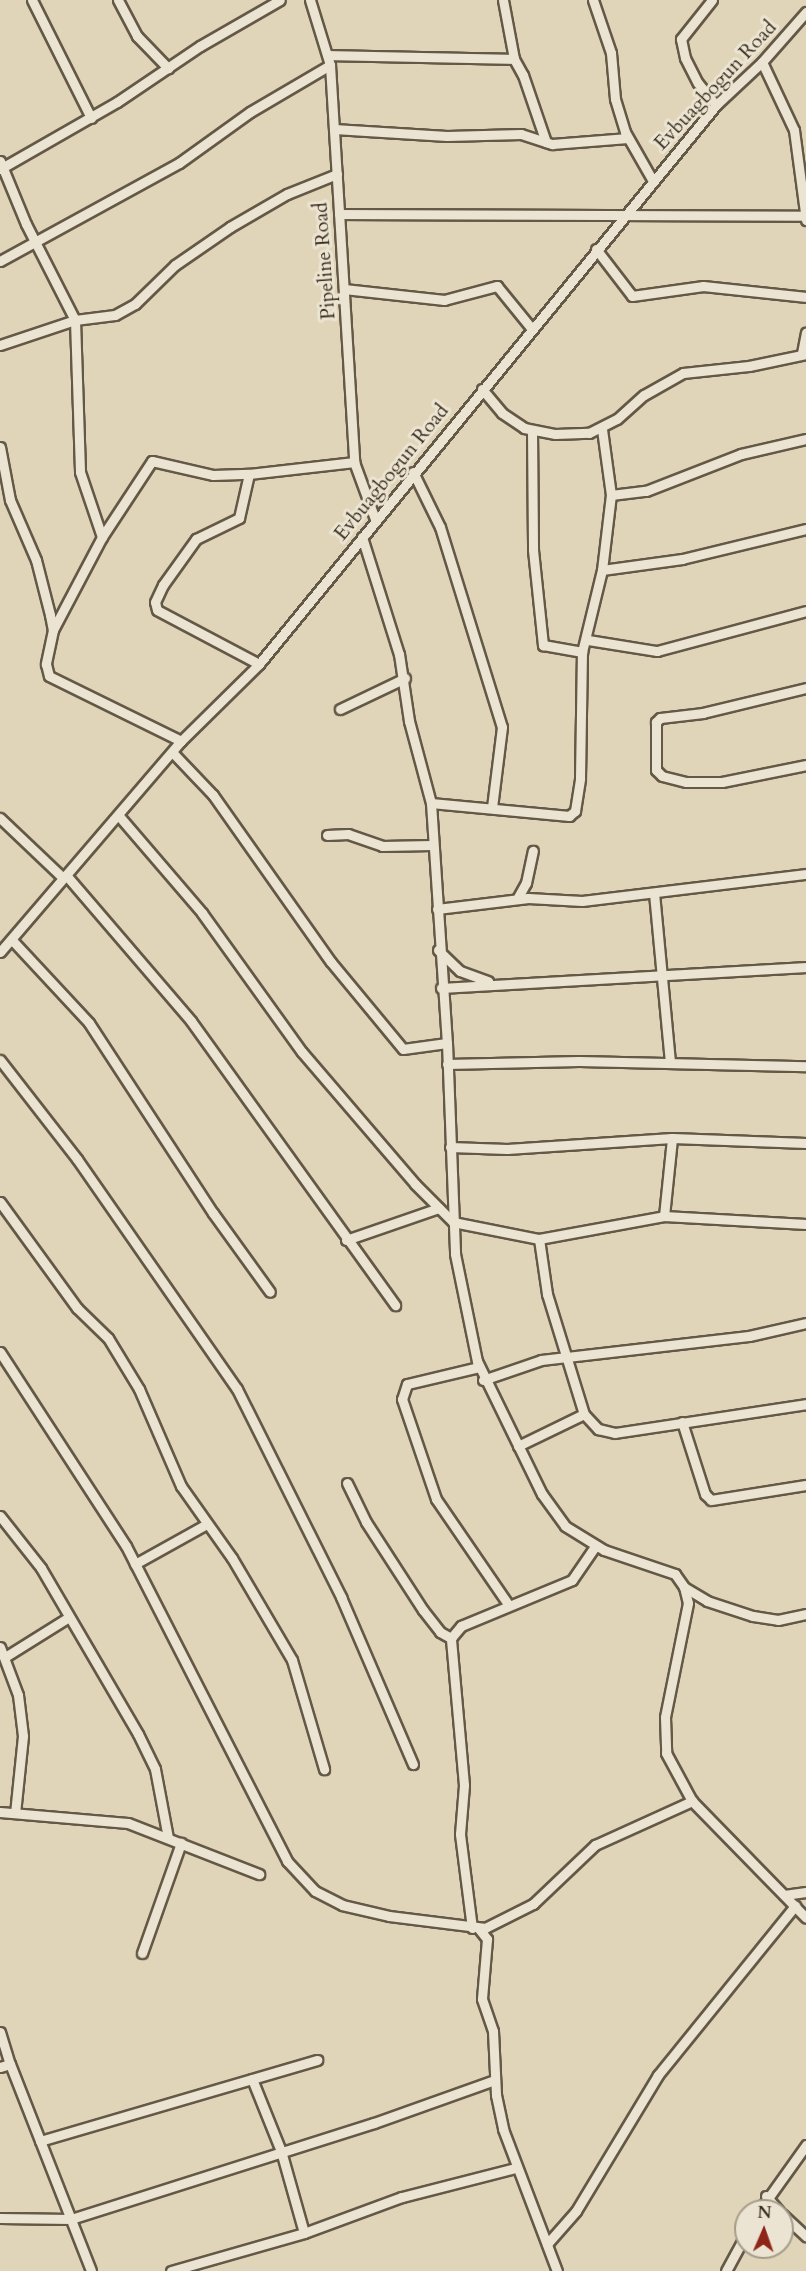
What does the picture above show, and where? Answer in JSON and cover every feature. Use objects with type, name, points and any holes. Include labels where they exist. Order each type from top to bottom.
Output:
[{"type":"street","points":[[32,0],[91,118]]},
{"type":"street","points":[[118,0],[137,36],[168,68]]},
{"type":"street","points":[[102,537],[80,472],[75,320],[34,240],[1,166],[91,118],[280,0]]},
{"type":"street","name":"Pipeline Road","points":[[310,0],[330,60],[354,462],[375,519]]},
{"type":"street","points":[[503,0],[514,58],[546,142]]},
{"type":"street","points":[[593,0],[610,53],[615,99],[628,138],[653,181]]},
{"type":"street","points":[[712,0],[681,39],[685,58],[698,82],[716,105]]},
{"type":"street","name":"Evbuagbogun Road","points":[[0,952],[181,741],[258,664],[716,105],[762,62],[806,12]]},
{"type":"street","points":[[0,261],[34,240],[179,163],[250,112],[330,60],[514,58]]},
{"type":"street","points":[[339,214],[625,214],[806,218],[794,130],[762,62]]},
{"type":"street","points":[[529,135],[541,124]]},
{"type":"street","points":[[334,129],[447,136],[529,135],[546,142],[591,143],[628,138]]},
{"type":"street","points":[[0,345],[75,320],[100,320],[135,304],[176,265],[230,227],[287,195],[337,174]]},
{"type":"street","points":[[596,249],[632,296],[703,286],[806,297]]},
{"type":"street","points":[[344,289],[444,300],[497,286],[532,329]]},
{"type":"street","points":[[482,389],[507,417],[532,430],[555,434],[602,429],[651,390],[683,373],[749,366],[804,354],[806,332]]},
{"type":"street","points":[[431,803],[568,816],[575,811],[580,778],[582,651],[588,640],[602,570],[611,495],[602,429]]},
{"type":"street","points":[[532,430],[533,550],[543,645],[582,651]]},
{"type":"street","points":[[611,495],[646,491],[741,454],[806,439]]},
{"type":"street","points":[[0,447],[10,500],[36,560],[53,630]]},
{"type":"street","points":[[181,741],[49,676],[46,664],[53,630],[102,537],[152,461],[213,475],[249,474],[354,462]]},
{"type":"street","points":[[413,472],[440,527],[502,728],[492,807]]},
{"type":"street","points":[[249,474],[239,518],[196,539],[163,585],[155,606],[258,664]]},
{"type":"street","points":[[602,570],[682,559],[806,529]]},
{"type":"street","points":[[362,537],[405,678],[409,721],[431,803],[438,950],[447,1043],[455,1254],[483,1380],[542,1494],[565,1526],[597,1545],[675,1574],[684,1587],[688,1603],[685,1628],[671,1683],[664,1742],[666,1753],[692,1800],[806,1918]]},
{"type":"street","points":[[588,640],[657,651],[806,611]]},
{"type":"street","points":[[340,709],[405,678]]},
{"type":"street","points":[[806,688],[703,714],[660,718],[656,722],[656,770],[662,776],[686,782],[722,782],[806,765]]},
{"type":"street","points":[[173,753],[213,795],[331,962],[403,1049],[447,1043]]},
{"type":"street","points":[[119,816],[202,913],[302,1052],[453,1222],[539,1239],[664,1216],[806,1224]]},
{"type":"street","points":[[0,818],[64,876],[191,1021],[346,1240],[395,1305]]},
{"type":"street","points":[[327,835],[348,834],[382,846],[432,845]]},
{"type":"street","points":[[517,899],[526,883],[533,851]]},
{"type":"street","points":[[437,909],[517,899],[582,901],[806,874]]},
{"type":"street","points":[[654,893],[670,1062]]},
{"type":"street","points":[[0,936],[9,942],[89,1023],[213,1213],[270,1292]]},
{"type":"street","points":[[438,950],[472,978],[502,984]]},
{"type":"street","points":[[441,988],[806,967]]},
{"type":"street","points":[[0,1060],[77,1160],[237,1389],[341,1597],[413,1764]]},
{"type":"street","points":[[447,1064],[670,1062],[806,1066]]},
{"type":"street","points":[[450,1147],[507,1149],[672,1138],[806,1143]]},
{"type":"street","points":[[664,1216],[672,1138]]},
{"type":"street","points":[[0,1202],[77,1308],[108,1338],[139,1389],[181,1486],[292,1660],[324,1769]]},
{"type":"street","points":[[346,1240],[439,1208]]},
{"type":"street","points":[[539,1239],[547,1294],[569,1356],[584,1414],[597,1429],[608,1433],[806,1404]]},
{"type":"street","points":[[483,1380],[541,1360],[569,1356],[600,1356],[749,1336],[806,1323]]},
{"type":"street","points":[[0,1352],[135,1564],[287,1862],[315,1891],[342,1905],[389,1916],[476,1929],[494,1925],[533,1904],[596,1845],[692,1800]]},
{"type":"street","points":[[479,1366],[407,1384],[402,1399],[436,1499],[508,1604]]},
{"type":"street","points":[[518,1446],[584,1414]]},
{"type":"street","points":[[682,1422],[705,1494],[711,1500],[806,1485]]},
{"type":"street","points":[[347,1483],[366,1522],[423,1610],[440,1632],[451,1638]]},
{"type":"street","points":[[0,1516],[41,1568],[155,1769],[168,1838]]},
{"type":"street","points":[[135,1564],[207,1524]]},
{"type":"street","points":[[557,2271],[515,2168],[503,2130],[495,2080],[493,2031],[482,1999],[487,1939],[476,1929],[460,1834],[464,1785],[451,1638],[461,1626],[508,1604],[572,1580],[597,1545]]},
{"type":"street","points":[[684,1587],[707,1601],[753,1616],[778,1620],[806,1614]]},
{"type":"street","points":[[5,1658],[69,1617]]},
{"type":"street","points":[[0,1647],[18,1695],[23,1736],[15,1813]]},
{"type":"street","points":[[0,1812],[128,1823],[259,1874]]},
{"type":"street","points":[[142,1953],[181,1844]]},
{"type":"street","points":[[784,1895],[806,1892]]},
{"type":"street","points":[[547,2244],[576,2211],[658,2075],[795,1906]]},
{"type":"street","points":[[0,2032],[5,2065],[40,2140],[91,2271]]},
{"type":"street","points":[[40,2140],[316,2060]]},
{"type":"street","points":[[252,2079],[281,2151],[304,2233]]},
{"type":"street","points":[[0,2218],[71,2219],[374,2123],[495,2080]]},
{"type":"street","points":[[765,2199],[806,2145]]},
{"type":"street","points":[[171,2271],[304,2233],[402,2197],[515,2168]]},
{"type":"street","points":[[794,2225],[806,2236]]},
{"type":"street","points":[[726,2271],[734,2256]]}]
